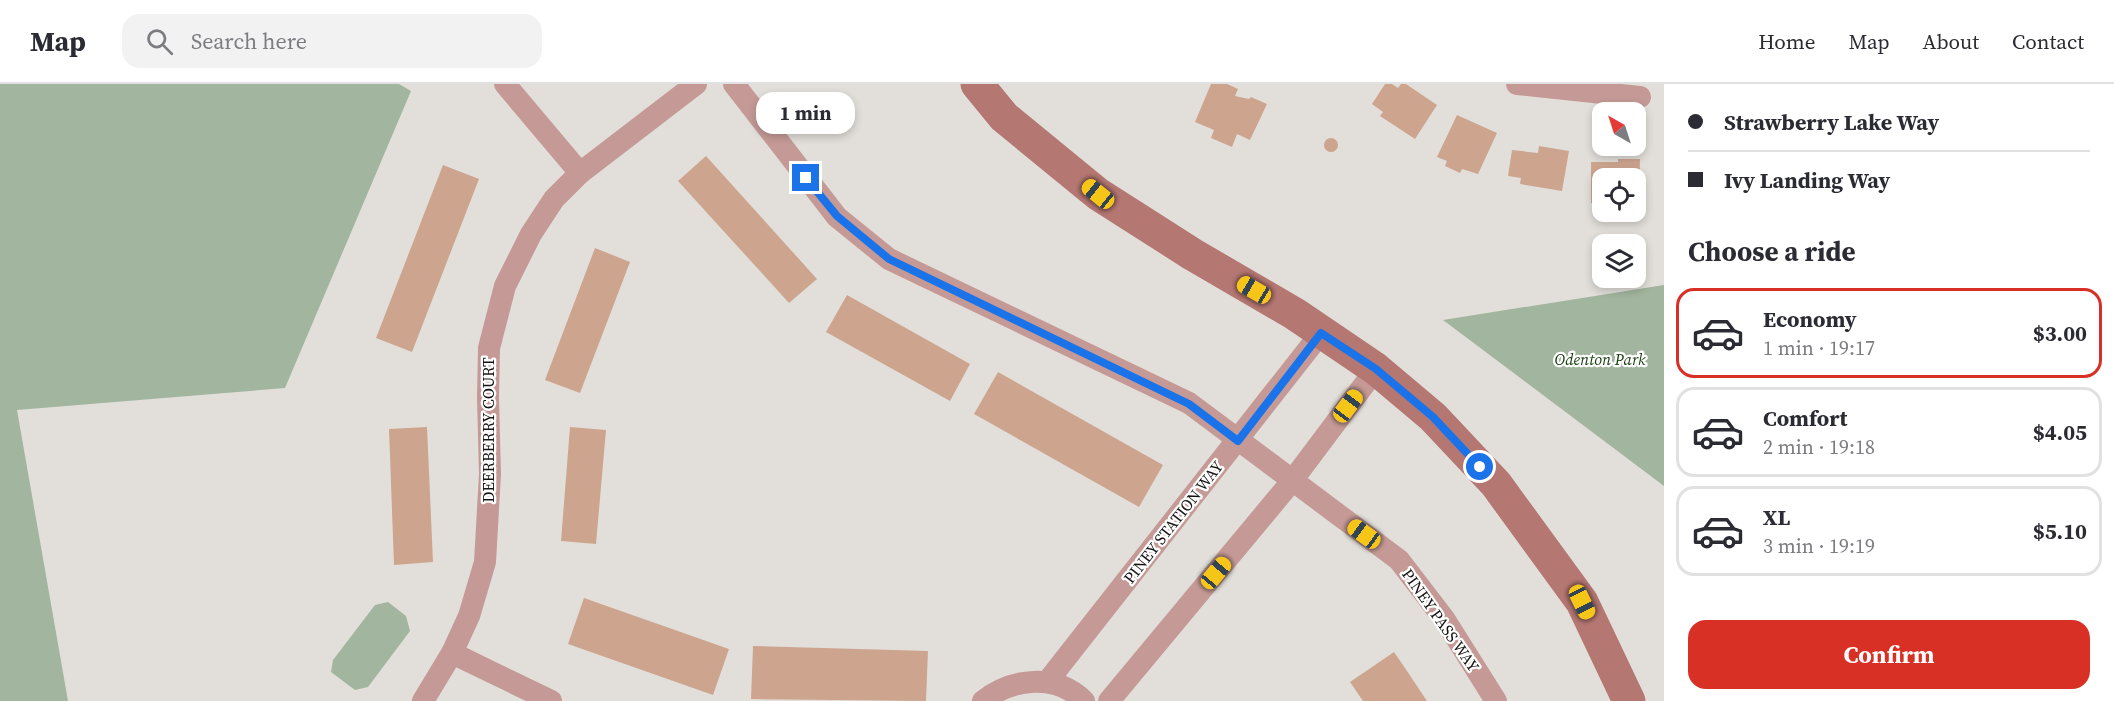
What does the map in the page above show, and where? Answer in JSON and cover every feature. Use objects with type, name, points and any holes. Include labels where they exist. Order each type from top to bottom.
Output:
[{"type":"street","points":[[505,84],[580,173]]},
{"type":"street","name":"DEERBERRY COURT","points":[[423,701],[452,653],[469,616],[484,561],[490,474],[489,348],[505,286],[531,234],[554,199],[580,173],[696,84]]},
{"type":"street","name":"PINEY PASS WAY","points":[[734,84],[837,216],[889,259],[1189,404],[1400,560],[1445,620],[1496,701]]},
{"type":"street","points":[[977,84],[1004,117],[1098,194],[1191,254],[1295,314],[1376,369],[1433,417],[1496,484],[1582,602],[1629,701]]},
{"type":"street","points":[[1517,84],[1640,97]]},
{"type":"street","name":"PINEY STATION WAY","points":[[1047,682],[1321,333]]},
{"type":"street","points":[[1109,701],[1292,482],[1376,369]]},
{"type":"street","points":[[452,653],[551,701]]},
{"type":"street","points":[[983,701],[1001,688],[1028,681],[1047,682],[1076,693],[1084,701]]},
{"type":"green space","points":[[0,84],[399,84],[411,91],[285,388],[17,410],[68,701],[0,701]]},
{"type":"green space","name":"Odenton Park","points":[[1664,285],[1664,486],[1443,320],[1646,288]]},
{"type":"green space","points":[[388,602],[406,616],[410,631],[368,687],[355,690],[331,672],[333,660],[375,605]]},
{"type":"building","points":[[1211,84],[1227,84],[1238,89],[1235,96],[1249,99],[1251,97],[1267,104],[1250,140],[1237,134],[1232,147],[1211,138],[1214,130],[1195,122]]},
{"type":"building","points":[[1385,84],[1392,84],[1398,88],[1401,84],[1406,84],[1437,105],[1415,139],[1380,116],[1383,112],[1372,104]]},
{"type":"building","points":[[1457,115],[1497,133],[1478,174],[1462,169],[1460,173],[1445,166],[1447,161],[1437,157]]},
{"type":"building","points":[[1331,138],[1336,140],[1338,145],[1336,150],[1331,152],[1326,150],[1324,145],[1326,140]]},
{"type":"building","points":[[1539,146],[1569,151],[1562,191],[1520,184],[1521,178],[1508,176],[1512,150],[1538,153]]},
{"type":"building","points":[[706,156],[817,279],[789,303],[678,181]]},
{"type":"building","points":[[1618,159],[1640,159],[1640,168],[1592,168],[1591,203],[1591,162],[1618,162]]},
{"type":"building","points":[[443,165],[479,179],[412,352],[376,338]]},
{"type":"building","points":[[595,248],[630,262],[580,393],[545,380]]},
{"type":"building","points":[[847,295],[970,364],[950,401],[826,332]]},
{"type":"building","points":[[998,372],[1163,465],[1139,507],[974,414]]},
{"type":"building","points":[[427,427],[433,562],[394,565],[389,429]]},
{"type":"building","points":[[570,427],[606,430],[596,544],[561,541]]},
{"type":"building","points":[[584,598],[729,649],[713,695],[568,644]]},
{"type":"building","points":[[753,646],[928,651],[926,701],[751,699]]},
{"type":"building","points":[[1394,652],[1427,701],[1363,701],[1350,682]]},
{"type":"route","points":[[806,178],[837,216],[889,259],[1189,404],[1238,441],[1321,333],[1376,369],[1433,417],[1480,467]]}]
